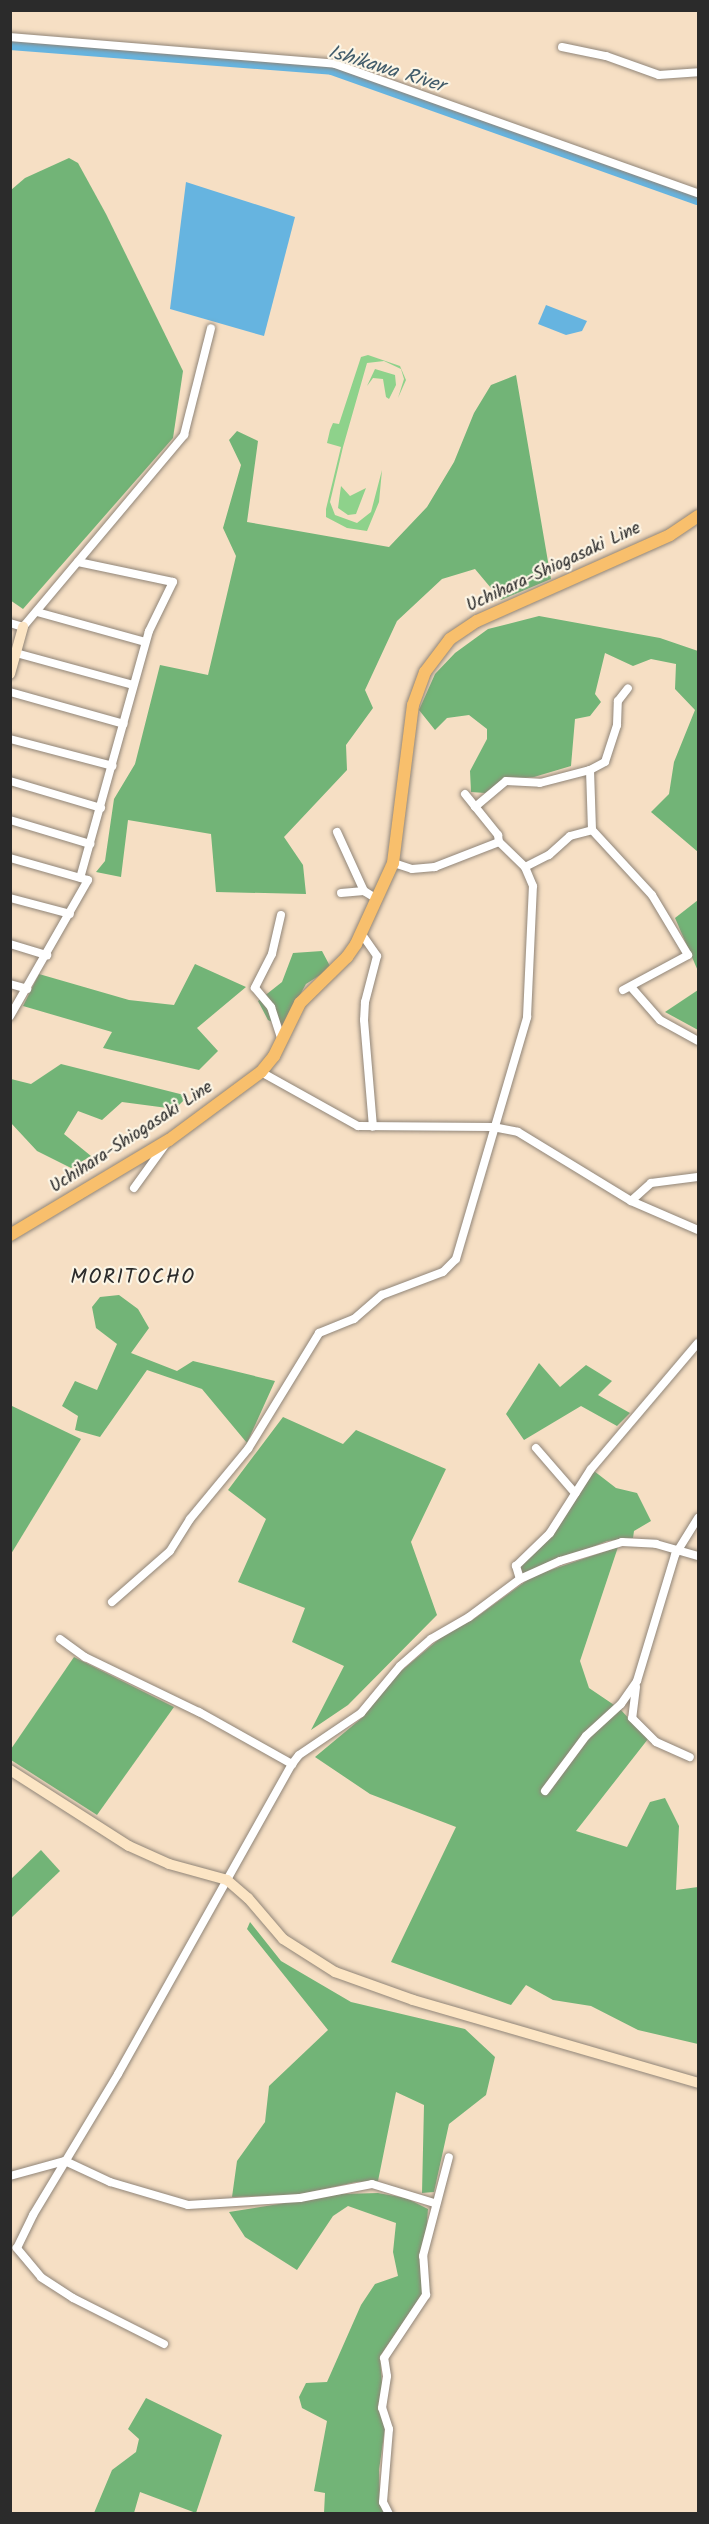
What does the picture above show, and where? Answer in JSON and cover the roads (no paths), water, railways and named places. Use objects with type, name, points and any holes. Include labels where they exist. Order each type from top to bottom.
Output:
[{"type":"main road","name":"Uchihara-Shiogasaki Line","points":[[10,1235],[168,1140],[261,1072],[282,1042],[300,1003],[347,957],[361,933],[393,863],[413,705],[425,672],[440,650],[477,621],[670,535],[699,516]]},
{"type":"street","points":[[10,37],[335,64],[699,193]]},
{"type":"street","points":[[562,47],[606,56],[659,75],[699,72]]},
{"type":"street","points":[[10,674],[23,627],[184,435],[211,328]]},
{"type":"street","points":[[78,562],[173,582],[146,642],[80,878]]},
{"type":"street","points":[[37,612],[146,642]]},
{"type":"street","points":[[10,623],[23,627]]},
{"type":"street","points":[[16,653],[133,685]]},
{"type":"street","points":[[475,807],[506,782],[540,783],[591,770],[606,762],[617,725],[618,701],[628,688]]},
{"type":"street","points":[[10,692],[124,723]]},
{"type":"street","points":[[10,739],[113,766]]},
{"type":"street","points":[[591,770],[592,830],[652,895],[688,955],[627,988],[660,1020],[699,1041]]},
{"type":"street","points":[[10,781],[101,808]]},
{"type":"street","points":[[112,1602],[170,1551],[190,1519],[248,1449],[319,1333],[361,1315],[382,1295],[451,1266],[528,1017],[533,896],[525,867],[499,842],[498,835],[465,794]]},
{"type":"street","points":[[10,820],[90,843]]},
{"type":"street","points":[[525,867],[549,855],[570,836],[592,830]]},
{"type":"street","points":[[337,832],[364,891],[377,899]]},
{"type":"street","points":[[393,863],[412,868],[435,867],[499,842]]},
{"type":"street","points":[[10,858],[88,880],[10,1016]]},
{"type":"street","points":[[341,894],[364,891]]},
{"type":"street","points":[[10,898],[70,914]]},
{"type":"street","points":[[281,915],[272,954],[255,988],[271,1007],[282,1042]]},
{"type":"street","points":[[361,933],[377,956],[364,1020],[373,1127]]},
{"type":"street","points":[[10,944],[47,955]]},
{"type":"street","points":[[10,984],[27,989]]},
{"type":"street","points":[[261,1072],[347,1123],[373,1127],[493,1127],[529,1136],[560,1161],[610,1186],[631,1201],[699,1230]]},
{"type":"street","points":[[134,1188],[168,1140]]},
{"type":"street","points":[[631,1201],[651,1183],[699,1176]]},
{"type":"street","points":[[520,1579],[516,1566],[549,1533],[575,1492],[699,1343]]},
{"type":"street","points":[[536,1448],[575,1492]]},
{"type":"street","points":[[690,1757],[657,1742],[632,1718],[638,1681],[675,1555],[699,1518]]},
{"type":"street","points":[[164,2344],[73,2298],[41,2277],[15,2250],[292,1764],[299,1755],[361,1713],[400,1666],[431,1639],[469,1617],[520,1579],[611,1544],[641,1542],[699,1556]]},
{"type":"street","points":[[60,1638],[85,1657],[199,1712],[292,1764]]},
{"type":"street","points":[[545,1791],[586,1736],[621,1704],[638,1681]]},
{"type":"street","points":[[10,1770],[129,1846],[169,1864],[226,1880],[297,1951],[362,1983],[699,2083]]},
{"type":"street","points":[[389,2514],[383,2502],[389,2429],[382,2408],[387,2376],[384,2358],[426,2295],[423,2256],[434,2203],[440,2196],[449,2157]]},
{"type":"street","points":[[10,2176],[65,2161],[110,2182],[188,2205],[300,2198],[372,2184],[434,2203]]},
{"type":"water","points":[[186,182],[295,217],[264,336],[170,309]]},
{"type":"water","points":[[546,305],[587,321],[582,331],[566,335],[538,324]]},
{"type":"waterway","name":"Ishikawa River","points":[[10,44],[332,69],[698,199]]},
{"type":"district","name":"MORITOCHO","points":[[133,1278]]}]
